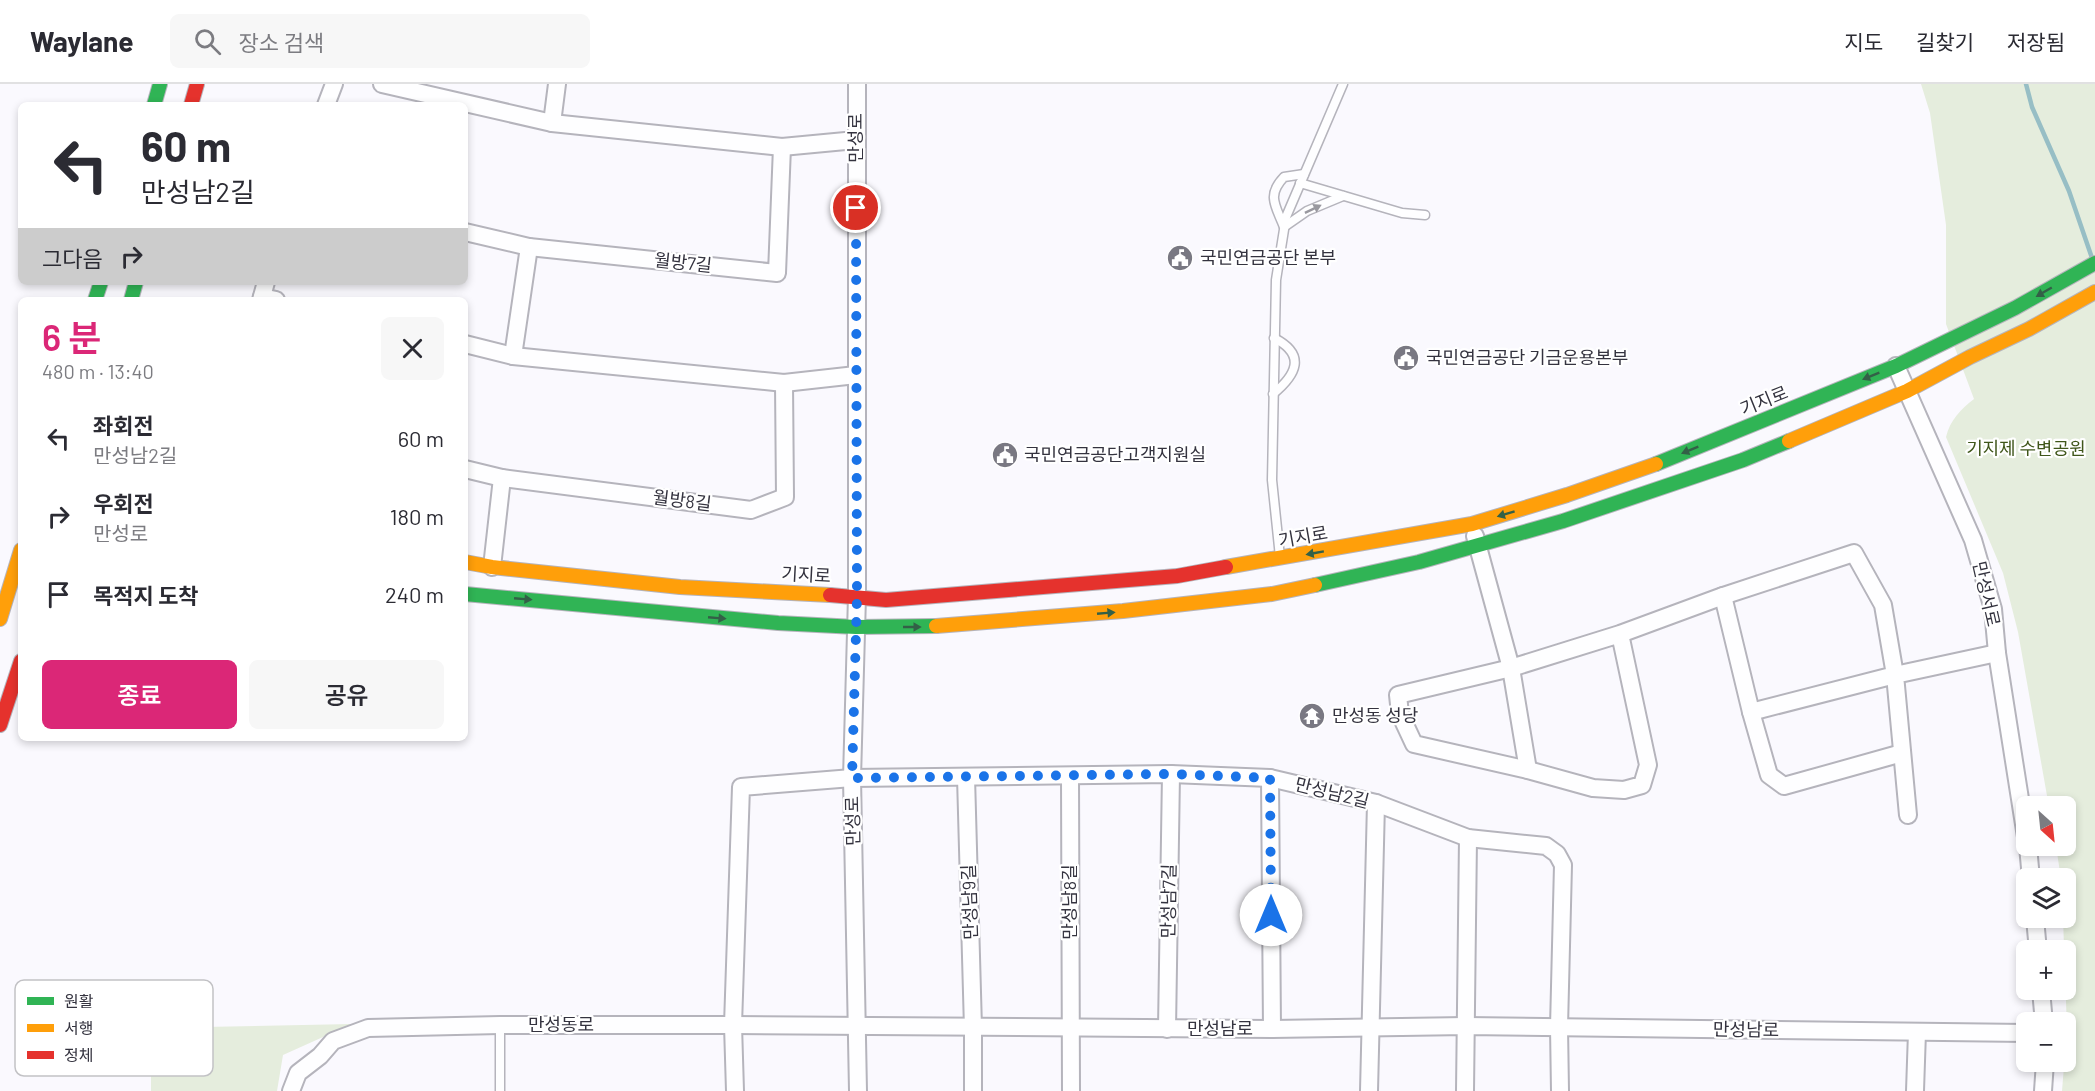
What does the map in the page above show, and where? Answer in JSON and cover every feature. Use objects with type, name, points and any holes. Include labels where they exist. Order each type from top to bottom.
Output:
[{"type":"street","points":[[155,102],[160,84]]},
{"type":"street","points":[[191,102],[197,84]]},
{"type":"street","points":[[327,102],[334,84]]},
{"type":"street","points":[[381,84],[460,102]]},
{"type":"street","points":[[552,123],[557,84]]},
{"type":"street","name":"만성로","points":[[856,84],[857,596],[852,778],[858,1091]]},
{"type":"street","points":[[468,104],[552,123],[782,147],[856,140]]},
{"type":"street","name":"월방7길","points":[[468,233],[530,247],[777,273],[782,147]]},
{"type":"street","points":[[513,356],[530,247]]},
{"type":"street","name":"기지로","points":[[468,563],[680,587],[857,596],[886,600],[1165,578],[1472,524],[1567,495],[1656,464],[1896,366],[2015,308],[2095,263]]},
{"type":"street","points":[[468,594],[778,623],[856,627],[936,626],[1123,611],[1272,594],[1419,562],[1563,521],[1743,460],[1907,391],[2029,329],[2095,292]]},
{"type":"street","points":[[468,345],[513,356],[784,383],[856,375]]},
{"type":"street","name":"만성서로","points":[[1896,366],[1973,540],[1993,609],[1997,653],[2020,796]]},
{"type":"street","name":"월방8길","points":[[468,470],[502,478],[751,510],[785,497],[784,383]]},
{"type":"street","points":[[492,567],[502,478]]},
{"type":"street","points":[[1472,524],[1511,668],[1528,770]]},
{"type":"street","points":[[1620,634],[1648,765],[1642,785],[1624,790],[1593,788],[1528,770],[1414,744],[1400,714],[1398,695],[1511,668],[1620,634],[1723,596],[1854,553],[1883,605],[1895,675],[1908,816]]},
{"type":"street","points":[[0,619],[18,560]]},
{"type":"street","points":[[1723,596],[1750,712],[1769,775],[1784,786],[1902,753]]},
{"type":"street","points":[[1750,712],[1895,675],[1997,653]]},
{"type":"street","points":[[0,725],[18,670]]},
{"type":"street","name":"만성남2길","points":[[733,1025],[741,787],[852,778],[1172,774],[1270,778],[1376,803],[1468,838],[1546,846],[1557,854],[1563,866],[1559,1028],[1560,1091]]},
{"type":"street","name":"만성남7길","points":[[1167,1029],[1172,774]]},
{"type":"street","name":"만성남9길","points":[[966,777],[973,1028]]},
{"type":"street","name":"만성남8길","points":[[1070,777],[1071,1028]]},
{"type":"street","points":[[1270,778],[1272,1029]]},
{"type":"street","points":[[1369,1091],[1376,803]]},
{"type":"street","points":[[1466,1091],[1468,838]]},
{"type":"street","name":"만성동로","points":[[291,1091],[298,1073],[320,1056],[333,1041],[368,1028],[500,1025],[858,1027]]},
{"type":"street","points":[[733,1025],[735,1091]]},
{"type":"street","name":"만성남로","points":[[858,1027],[1370,1029],[1466,1026],[2016,1033]]},
{"type":"street","points":[[973,1028],[973,1091]]},
{"type":"street","points":[[1071,1028],[1071,1091]]},
{"type":"street","points":[[1915,1091],[1917,1032]]},
{"type":"street","points":[[2043,1091],[2044,1072]]},
{"type":"lane","points":[[1280,559],[1272,480],[1276,280],[1286,217],[1343,84]]},
{"type":"lane","points":[[1284,227],[1272,199],[1276,185],[1284,177],[1302,179],[1343,196],[1402,213],[1425,215]]},
{"type":"lane","points":[[1284,227],[1307,211],[1343,196]]},
{"type":"lane","points":[[1273,394],[1287,382],[1295,370],[1294,358],[1287,345],[1274,338]]},
{"type":"lane","points":[[500,1025],[500,1091]]},
{"type":"green space","name":"기지제 수변공원","points":[[1921,84],[2095,84],[2095,1091],[2062,1091],[2064,1072],[2076,1072],[2076,1012],[2066,1012],[2066,1000],[2076,1000],[2076,940],[2064,940],[2063,928],[2076,928],[2076,868],[2059,868],[2058,856],[2076,856],[2076,796],[2047,796],[2018,632],[2003,573],[1946,437],[1957,415],[1974,399],[1946,324],[1946,225],[1930,113]]},
{"type":"green space","points":[[352,1024],[283,1055],[277,1091],[151,1091],[151,1076],[213,1076],[213,1027]]},
{"type":"waterway","points":[[2026,84],[2032,107],[2069,191],[2092,258]]},
{"type":"traffic: fast","points":[[155,102],[160,84]]},
{"type":"traffic: fast","points":[[1656,464],[1896,366],[2015,308],[2095,263]]},
{"type":"traffic: fast","points":[[96,297],[100,285]]},
{"type":"traffic: fast","points":[[132,297],[135,285]]},
{"type":"traffic: fast","points":[[1315,585],[1419,562],[1563,521],[1743,460],[1789,441]]},
{"type":"traffic: fast","points":[[468,594],[778,623],[856,627],[936,626]]},
{"type":"traffic: slow","points":[[1789,441],[1907,391],[2029,329],[2095,292]]},
{"type":"traffic: slow","points":[[1226,567],[1472,524],[1567,495],[1656,464]]},
{"type":"traffic: slow","points":[[0,619],[18,560]]},
{"type":"traffic: slow","points":[[468,563],[680,587],[830,595]]},
{"type":"traffic: slow","points":[[936,626],[1123,611],[1272,594],[1315,585]]},
{"type":"traffic: jam","points":[[192,102],[197,84]]},
{"type":"traffic: jam","points":[[830,595],[886,600],[1177,576],[1226,567]]},
{"type":"traffic: jam","points":[[0,725],[18,670]]},
{"type":"place","name":"국민연금공단 본부","points":[[1180,258]]},
{"type":"place","name":"국민연금공단 기금운용본부","points":[[1406,358]]},
{"type":"place","name":"국민연금공단고객지원실","points":[[1005,455]]},
{"type":"place","name":"만성동 성당","points":[[1312,716]]},
{"type":"route","points":[[856,208],[857,596],[852,778],[1172,774],[1270,778],[1271,915]]}]
